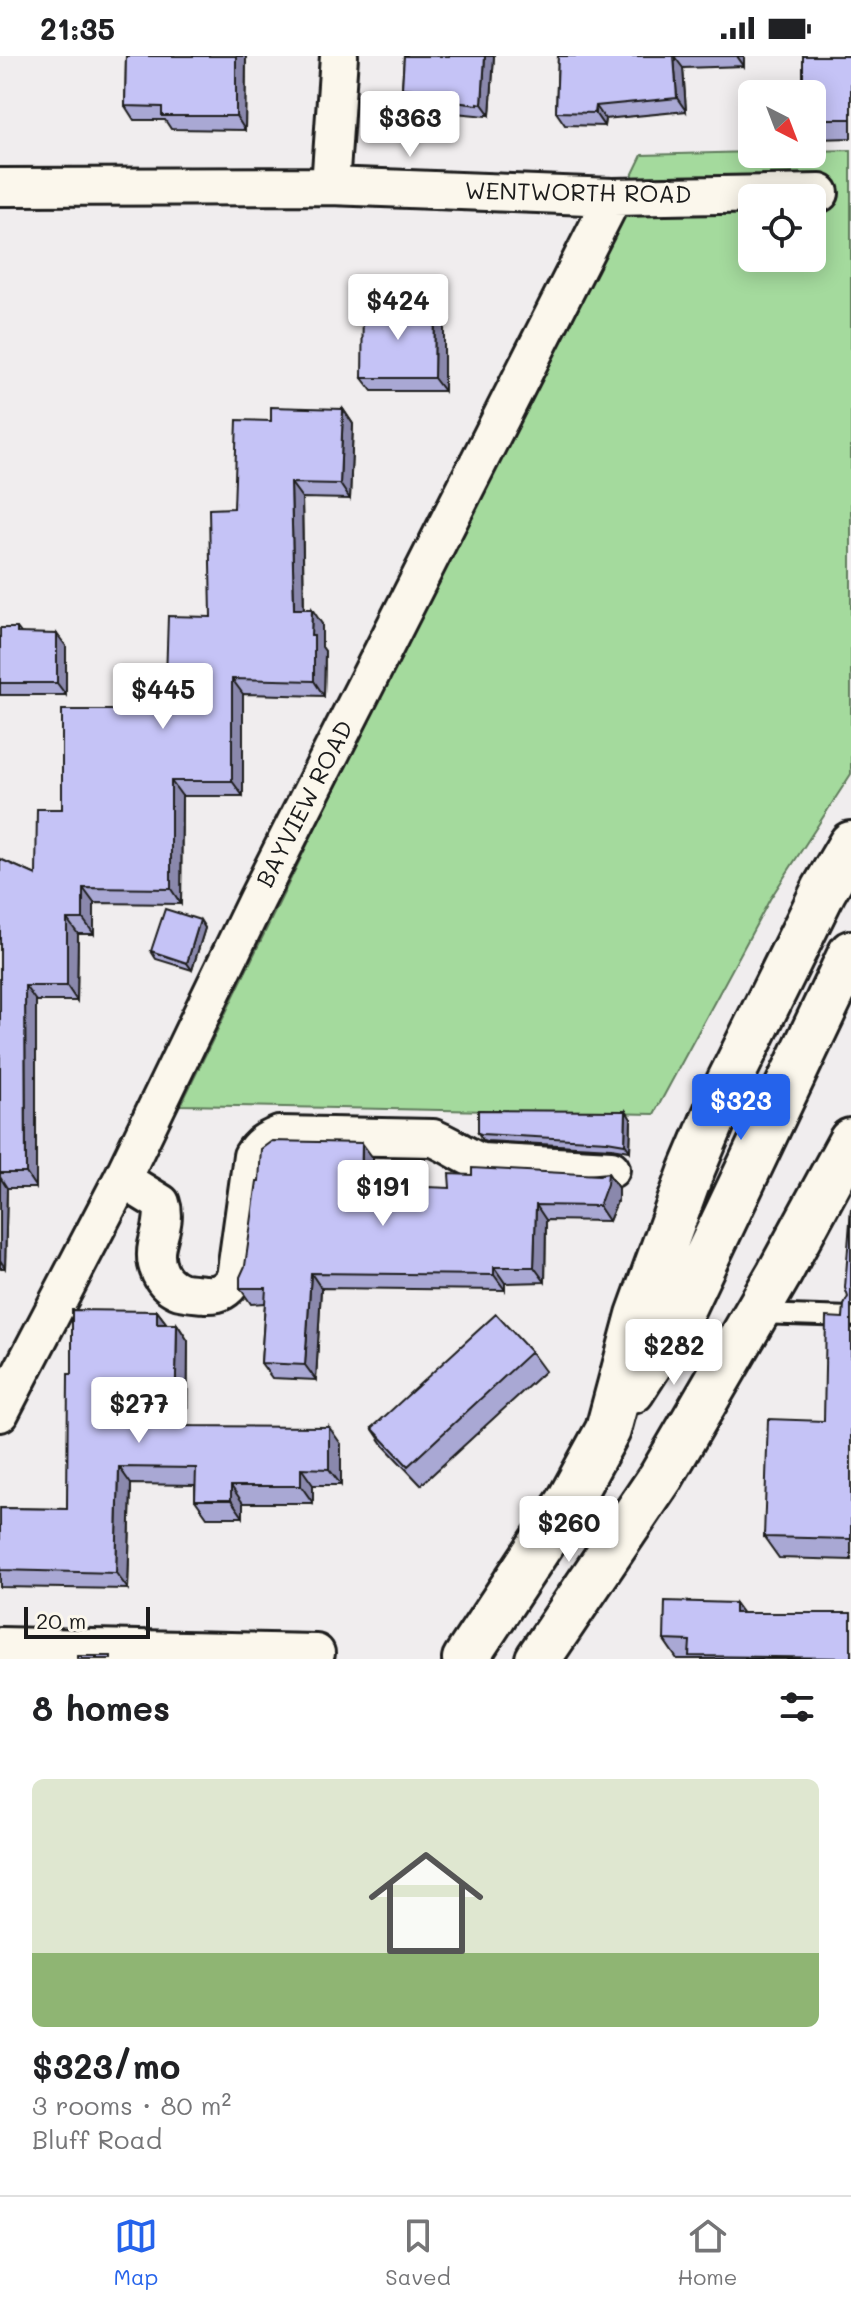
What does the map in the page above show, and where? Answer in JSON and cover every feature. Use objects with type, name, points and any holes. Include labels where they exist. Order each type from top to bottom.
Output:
[{"type":"main road","points":[[608,1430],[639,1315],[691,1172],[729,1082],[824,890],[851,844]]},
{"type":"main road","points":[[465,1659],[568,1503],[608,1430],[674,1326],[851,953]]},
{"type":"main road","points":[[538,1659],[661,1477],[756,1314],[851,1141]]},
{"type":"street","points":[[330,186],[339,56]]},
{"type":"street","name":"WENTWORTH ROAD","points":[[1,188],[330,186],[613,197],[738,195]]},
{"type":"street","name":"BAYVIEW ROAD","points":[[0,1413],[122,1179],[257,899],[613,197]]},
{"type":"street","points":[[122,1179],[161,1203],[163,1220],[155,1261],[161,1275],[172,1287],[182,1291],[213,1295],[222,1293],[235,1278],[252,1156],[258,1146],[279,1135],[433,1138],[481,1162],[611,1169]]},
{"type":"street","points":[[0,1646],[316,1653]]},
{"type":"lane","points":[[756,1314],[851,1317]]},
{"type":"green space","points":[[851,150],[851,774],[770,899],[654,1114],[181,1105],[642,155],[738,152],[738,168],[826,168],[826,151]]},
{"type":"building","points":[[126,56],[236,56],[236,116],[162,116],[162,107],[125,106]]},
{"type":"building","points":[[404,56],[485,56],[482,104],[447,101],[447,92],[402,88]]},
{"type":"building","points":[[558,56],[674,56],[677,98],[596,106],[595,113],[556,112]]},
{"type":"building","points":[[803,56],[851,56],[851,119],[826,119],[826,80],[803,80]]},
{"type":"building","points":[[363,305],[435,305],[434,378],[362,378]]},
{"type":"building","points":[[271,407],[343,409],[340,484],[291,483],[294,609],[312,609],[314,681],[232,679],[232,781],[171,781],[171,889],[83,888],[83,919],[67,919],[67,986],[25,986],[26,1173],[0,1173],[0,859],[36,875],[37,809],[62,809],[62,710],[165,710],[168,616],[211,617],[209,509],[234,508],[237,420],[271,421]]},
{"type":"building","points":[[0,628],[17,628],[17,633],[57,634],[57,683],[0,683]]},
{"type":"building","points":[[165,909],[200,920],[187,963],[151,951]]},
{"type":"building","points":[[478,1110],[626,1111],[625,1144],[481,1134],[478,1133]]},
{"type":"building","points":[[272,1141],[362,1143],[361,1195],[426,1192],[427,1187],[450,1188],[449,1174],[472,1175],[472,1168],[608,1173],[607,1184],[599,1206],[536,1205],[534,1267],[494,1267],[494,1275],[311,1273],[305,1365],[261,1363],[266,1288],[240,1288],[240,1277],[245,1266],[259,1181],[261,1149]]},
{"type":"building","points":[[851,1208],[851,1539],[764,1537],[768,1419],[824,1421],[826,1317],[843,1318],[848,1297],[845,1288]]},
{"type":"building","points":[[72,1310],[157,1311],[157,1324],[177,1324],[175,1426],[329,1427],[329,1469],[301,1468],[301,1486],[231,1486],[231,1500],[195,1500],[196,1468],[119,1467],[116,1573],[0,1570],[0,1508],[67,1509]]},
{"type":"building","points":[[496,1314],[531,1352],[408,1466],[372,1428]]},
{"type":"building","points":[[665,1601],[735,1603],[735,1613],[851,1613],[851,1658],[689,1656],[690,1641],[664,1640]]},
{"type":"building","points":[[78,1656],[111,1656],[111,1659],[78,1659]]}]
